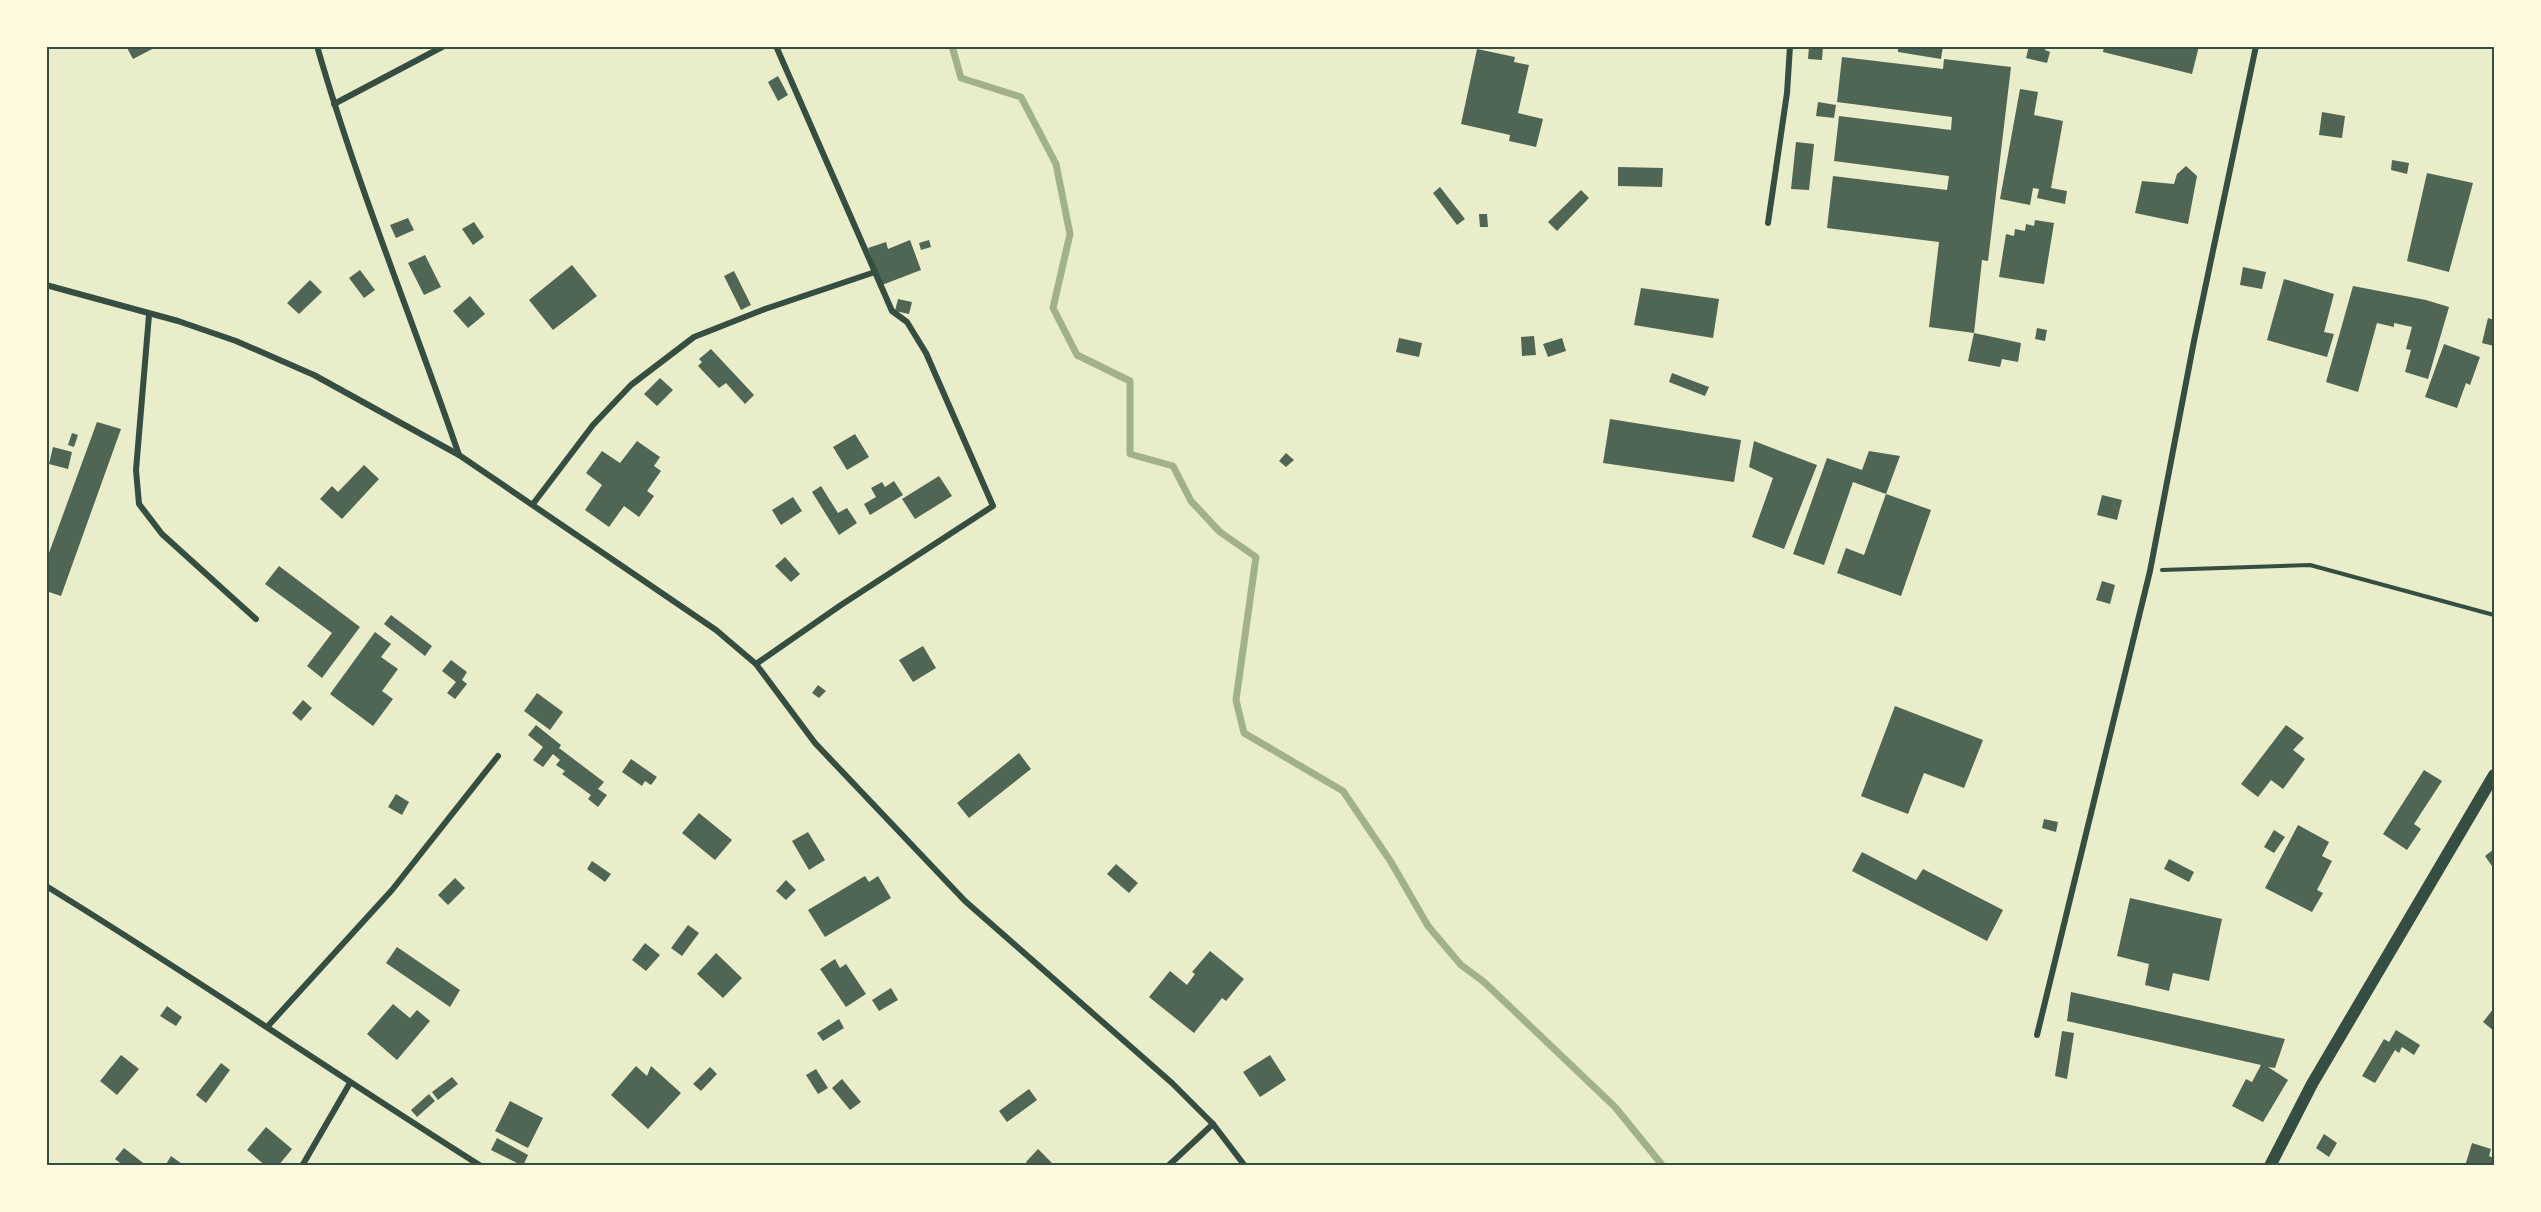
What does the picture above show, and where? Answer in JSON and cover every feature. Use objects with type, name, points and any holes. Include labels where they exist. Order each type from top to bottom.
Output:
[{"type":"main road","points":[[2270,1166],[2312,1084],[2494,775]]},
{"type":"street","points":[[317,46],[334,104],[459,455]]},
{"type":"street","points":[[334,104],[444,46]]},
{"type":"street","points":[[756,664],[841,605],[993,506],[926,353],[907,322],[892,311],[776,46]]},
{"type":"street","points":[[1768,223],[1786,93],[1790,46]]},
{"type":"street","points":[[2037,1035],[2150,571],[2196,330],[2256,46]]},
{"type":"street","points":[[533,504],[593,425],[631,385],[694,337],[765,309],[875,272]]},
{"type":"street","points":[[46,285],[149,315],[178,321],[236,341],[279,359],[343,391],[459,455],[717,630],[756,664],[815,743],[965,901],[1172,1083],[1213,1124],[1245,1166]]},
{"type":"street","points":[[149,315],[136,471],[139,504],[162,534],[256,619]]},
{"type":"street","points":[[268,1026],[392,890],[498,756]]},
{"type":"street","points":[[46,886],[268,1026],[350,1083],[481,1166]]},
{"type":"street","points":[[302,1166],[350,1083]]},
{"type":"street","points":[[1168,1166],[1213,1124]]},
{"type":"path","points":[[2150,571],[2310,565],[2494,615]]},
{"type":"building","points":[[126,46],[158,46],[133,59]]},
{"type":"building","points":[[1809,46],[1823,46],[1822,60],[1808,59]]},
{"type":"building","points":[[1898,46],[1943,46],[1941,59],[1898,52]]},
{"type":"building","points":[[2029,46],[2046,46],[2045,50],[2050,52],[2047,63],[2026,58]]},
{"type":"building","points":[[2104,46],[2199,46],[2192,74],[2103,52]]},
{"type":"building","points":[[1477,49],[1515,57],[1514,62],[1529,65],[1518,113],[1543,119],[1536,147],[1509,141],[1510,135],[1461,124]]},
{"type":"building","points":[[1842,57],[1943,69],[1944,59],[2011,67],[1988,261],[1982,260],[1974,333],[1929,327],[1939,242],[1827,228],[1833,176],[1947,190],[1949,176],[1834,161],[1839,116],[1951,130],[1952,117],[1837,102]]},
{"type":"building","points":[[778,76],[788,95],[778,101],[768,82]]},
{"type":"building","points":[[2020,89],[2038,92],[2034,115],[2063,121],[2051,188],[2067,191],[2065,204],[2037,198],[2039,189],[2033,188],[2030,205],[2000,199]]},
{"type":"building","points":[[1818,102],[1836,105],[1834,118],[1816,116]]},
{"type":"building","points":[[2322,112],[2345,116],[2342,138],[2319,135]]},
{"type":"building","points":[[1796,142],[1814,144],[1809,190],[1791,189]]},
{"type":"building","points":[[2392,160],[2409,163],[2407,174],[2391,170]]},
{"type":"building","points":[[2186,166],[2197,176],[2188,224],[2135,213],[2142,181],[2174,184],[2177,174]]},
{"type":"building","points":[[1618,167],[1663,168],[1662,187],[1618,186]]},
{"type":"building","points":[[2427,173],[2473,183],[2449,272],[2407,261]]},
{"type":"building","points":[[1440,187],[1465,219],[1457,225],[1433,193]]},
{"type":"building","points":[[1581,190],[1589,198],[1557,231],[1548,222]]},
{"type":"building","points":[[1479,214],[1487,214],[1488,227],[1480,227]]},
{"type":"building","points":[[408,218],[414,230],[396,238],[390,225]]},
{"type":"building","points":[[2035,220],[2054,223],[2044,284],[1999,277],[2006,234],[2014,236],[2015,229],[2025,231],[2026,224],[2034,226]]},
{"type":"building","points":[[474,222],[484,237],[473,245],[462,229]]},
{"type":"building","points":[[910,240],[921,270],[882,285],[868,248],[886,242],[888,249]]},
{"type":"building","points":[[929,240],[931,247],[921,250],[919,243]]},
{"type":"building","points":[[425,255],[441,287],[424,295],[408,263]]},
{"type":"building","points":[[572,265],[597,296],[553,330],[529,300]]},
{"type":"building","points":[[2243,267],[2266,272],[2262,289],[2240,285]]},
{"type":"building","points":[[360,270],[375,290],[364,298],[349,278]]},
{"type":"building","points":[[734,271],[751,305],[741,310],[724,276]]},
{"type":"building","points":[[2284,279],[2334,294],[2324,332],[2334,334],[2327,357],[2267,340]]},
{"type":"building","points":[[310,280],[322,292],[299,314],[287,303]]},
{"type":"building","points":[[2353,286],[2426,300],[2449,307],[2428,379],[2405,372],[2411,350],[2406,349],[2412,327],[2394,323],[2394,327],[2377,323],[2358,392],[2326,382]]},
{"type":"building","points":[[1641,288],[1719,299],[1713,338],[1634,325]]},
{"type":"building","points":[[470,296],[485,314],[468,328],[453,311]]},
{"type":"building","points":[[898,299],[912,302],[909,314],[895,311]]},
{"type":"building","points":[[2488,318],[2494,320],[2494,346],[2482,343]]},
{"type":"building","points":[[2037,328],[2047,330],[2045,341],[2035,339]]},
{"type":"building","points":[[1974,333],[2021,343],[2018,362],[2002,359],[2000,367],[1968,361]]},
{"type":"building","points":[[1534,336],[1536,355],[1522,356],[1521,337]]},
{"type":"building","points":[[1399,338],[1422,343],[1419,357],[1396,352]]},
{"type":"building","points":[[1562,338],[1566,351],[1548,357],[1543,344]]},
{"type":"building","points":[[2444,344],[2480,357],[2470,385],[2466,383],[2457,408],[2425,397]]},
{"type":"building","points":[[711,349],[754,395],[745,404],[726,383],[719,388],[698,366],[702,362],[699,359]]},
{"type":"building","points":[[1672,373],[1709,387],[1705,396],[1669,382]]},
{"type":"building","points":[[660,378],[673,390],[657,406],[644,394]]},
{"type":"building","points":[[1610,419],[1741,440],[1734,482],[1603,463]]},
{"type":"building","points":[[97,422],[121,429],[61,596],[46,591],[46,561]]},
{"type":"building","points":[[72,433],[78,435],[74,447],[68,445]]},
{"type":"building","points":[[855,434],[869,457],[847,470],[833,447]]},
{"type":"building","points":[[637,441],[660,457],[654,466],[661,471],[647,491],[654,496],[639,517],[624,506],[609,527],[585,510],[602,485],[586,473],[602,451],[620,463]]},
{"type":"building","points":[[1754,441],[1817,465],[1784,549],[1752,537],[1773,478],[1749,467]]},
{"type":"building","points":[[53,447],[72,452],[68,469],[49,464]]},
{"type":"building","points":[[1869,451],[1900,456],[1886,494],[1853,482],[1824,565],[1793,554],[1827,458],[1862,470]]},
{"type":"building","points":[[1286,453],[1294,460],[1286,467],[1279,461]]},
{"type":"building","points":[[364,465],[379,479],[342,519],[320,499],[332,486],[338,492]]},
{"type":"building","points":[[939,476],[952,496],[915,519],[902,499]]},
{"type":"building","points":[[894,481],[903,495],[870,515],[864,504],[876,497],[871,488],[882,482],[885,487]]},
{"type":"building","points":[[821,486],[838,513],[847,508],[857,523],[839,535],[812,492]]},
{"type":"building","points":[[1886,494],[1931,510],[1901,596],[1837,573],[1846,548],[1864,555]]},
{"type":"building","points":[[2102,495],[2122,500],[2117,520],[2097,515]]},
{"type":"building","points":[[793,497],[802,511],[781,525],[772,510]]},
{"type":"building","points":[[785,557],[800,574],[791,582],[775,566]]},
{"type":"building","points":[[279,566],[360,627],[322,678],[307,666],[332,633],[265,584]]},
{"type":"building","points":[[2102,581],[2115,585],[2110,604],[2096,600]]},
{"type":"building","points":[[391,615],[432,646],[425,656],[384,624]]},
{"type":"building","points":[[375,632],[391,644],[381,657],[398,669],[382,691],[393,699],[373,726],[330,694]]},
{"type":"building","points":[[923,646],[936,668],[913,682],[899,660]]},
{"type":"building","points":[[451,660],[467,672],[462,680],[467,684],[455,699],[447,693],[456,682],[442,671]]},
{"type":"building","points":[[818,685],[826,691],[819,698],[812,693]]},
{"type":"building","points":[[537,693],[563,712],[550,730],[524,711]]},
{"type":"building","points":[[303,700],[312,708],[301,721],[292,713]]},
{"type":"building","points":[[1895,706],[1983,740],[1964,788],[1924,773],[1908,814],[1861,796]]},
{"type":"building","points":[[536,725],[561,745],[559,748],[604,782],[598,789],[607,795],[598,807],[588,799],[591,795],[562,774],[565,771],[556,765],[560,760],[553,754],[543,767],[533,760],[543,747],[528,735]]},
{"type":"building","points":[[2286,725],[2304,738],[2293,750],[2305,759],[2283,789],[2271,780],[2258,797],[2241,784]]},
{"type":"building","points":[[1019,753],[1031,769],[969,818],[957,803]]},
{"type":"building","points":[[631,759],[657,777],[651,785],[645,781],[642,786],[622,772]]},
{"type":"building","points":[[2424,770],[2442,781],[2414,824],[2421,829],[2407,850],[2383,834]]},
{"type":"building","points":[[396,794],[409,802],[402,815],[388,807]]},
{"type":"building","points":[[699,813],[732,840],[715,860],[682,833]]},
{"type":"building","points":[[2044,819],[2058,822],[2056,832],[2042,828]]},
{"type":"building","points":[[2298,825],[2329,842],[2322,856],[2332,861],[2317,890],[2323,893],[2312,912],[2265,888]]},
{"type":"building","points":[[2274,830],[2285,837],[2274,853],[2264,847]]},
{"type":"building","points":[[808,832],[825,860],[809,870],[792,841]]},
{"type":"building","points":[[2494,849],[2494,869],[2485,856]]},
{"type":"building","points":[[1862,852],[1916,880],[1923,869],[2003,910],[1987,941],[1852,871]]},
{"type":"building","points":[[2169,859],[2194,872],[2189,882],[2164,869]]},
{"type":"building","points":[[592,861],[611,874],[605,882],[587,869]]},
{"type":"building","points":[[1116,864],[1138,883],[1129,893],[1107,874]]},
{"type":"building","points":[[865,876],[869,882],[878,876],[891,898],[825,937],[808,910]]},
{"type":"building","points":[[455,878],[465,888],[448,905],[438,895]]},
{"type":"building","points":[[786,880],[796,890],[786,900],[776,891]]},
{"type":"building","points":[[2130,898],[2222,919],[2209,981],[2173,973],[2169,991],[2145,985],[2149,964],[2117,956]]},
{"type":"building","points":[[688,925],[699,933],[682,956],[671,948]]},
{"type":"building","points":[[645,943],[660,955],[646,971],[632,960]]},
{"type":"building","points":[[397,947],[460,990],[450,1007],[386,963]]},
{"type":"building","points":[[1210,951],[1244,979],[1226,1001],[1222,998],[1194,1033],[1149,997],[1170,971],[1187,985],[1195,974],[1192,972]]},
{"type":"building","points":[[716,953],[742,978],[723,998],[697,974]]},
{"type":"building","points":[[835,959],[840,968],[846,964],[866,994],[846,1007],[820,969]]},
{"type":"building","points":[[891,988],[898,1000],[879,1011],[872,1000]]},
{"type":"building","points":[[2071,992],[2285,1039],[2275,1068],[2268,1067],[2288,1080],[2263,1122],[2232,1106],[2246,1079],[2252,1082],[2261,1065],[2067,1021]]},
{"type":"building","points":[[393,1004],[410,1018],[417,1010],[430,1021],[397,1060],[367,1034]]},
{"type":"building","points":[[167,1006],[182,1017],[176,1026],[160,1016]]},
{"type":"building","points":[[2494,1008],[2494,1031],[2483,1022]]},
{"type":"building","points":[[839,1019],[844,1028],[823,1041],[817,1033]]},
{"type":"building","points":[[2396,1030],[2420,1045],[2414,1055],[2402,1047],[2399,1053],[2395,1050],[2375,1083],[2362,1076],[2384,1039],[2389,1042]]},
{"type":"building","points":[[2062,1031],[2074,1033],[2067,1079],[2055,1076]]},
{"type":"building","points":[[121,1055],[139,1069],[117,1095],[100,1081]]},
{"type":"building","points":[[1270,1055],[1286,1080],[1260,1097],[1243,1072]]},
{"type":"building","points":[[221,1063],[230,1070],[206,1103],[196,1095]]},
{"type":"building","points":[[636,1066],[647,1076],[651,1066],[681,1093],[648,1129],[611,1095]]},
{"type":"building","points":[[710,1067],[717,1074],[701,1091],[693,1084]]},
{"type":"building","points":[[816,1069],[828,1088],[818,1094],[806,1075]]},
{"type":"building","points":[[452,1077],[458,1084],[438,1100],[432,1092]]},
{"type":"building","points":[[842,1079],[861,1102],[850,1110],[832,1088]]},
{"type":"building","points":[[1029,1089],[1037,1100],[1007,1122],[999,1111]]},
{"type":"building","points":[[429,1094],[435,1101],[417,1117],[411,1110]]},
{"type":"building","points":[[510,1101],[543,1118],[528,1148],[495,1131]]},
{"type":"building","points":[[266,1127],[292,1149],[278,1166],[266,1166],[247,1150]]},
{"type":"building","points":[[2324,1134],[2337,1143],[2329,1157],[2316,1148]]},
{"type":"building","points":[[497,1138],[528,1155],[523,1166],[491,1150]]},
{"type":"building","points":[[2472,1143],[2491,1149],[2489,1156],[2494,1158],[2494,1166],[2465,1166]]},
{"type":"building","points":[[124,1148],[147,1166],[124,1166],[115,1159]]},
{"type":"building","points":[[1038,1149],[1055,1166],[1029,1166],[1026,1162]]},
{"type":"building","points":[[171,1156],[185,1166],[165,1166]]},
{"type":"waterway","points":[[952,46],[961,78],[1021,97],[1056,164],[1070,234],[1053,308],[1077,355],[1130,381],[1130,454],[1173,466],[1191,501],[1220,532],[1256,557],[1236,700],[1244,733],[1343,791],[1391,862],[1428,926],[1461,965],[1484,982],[1615,1107],[1663,1166]]}]
